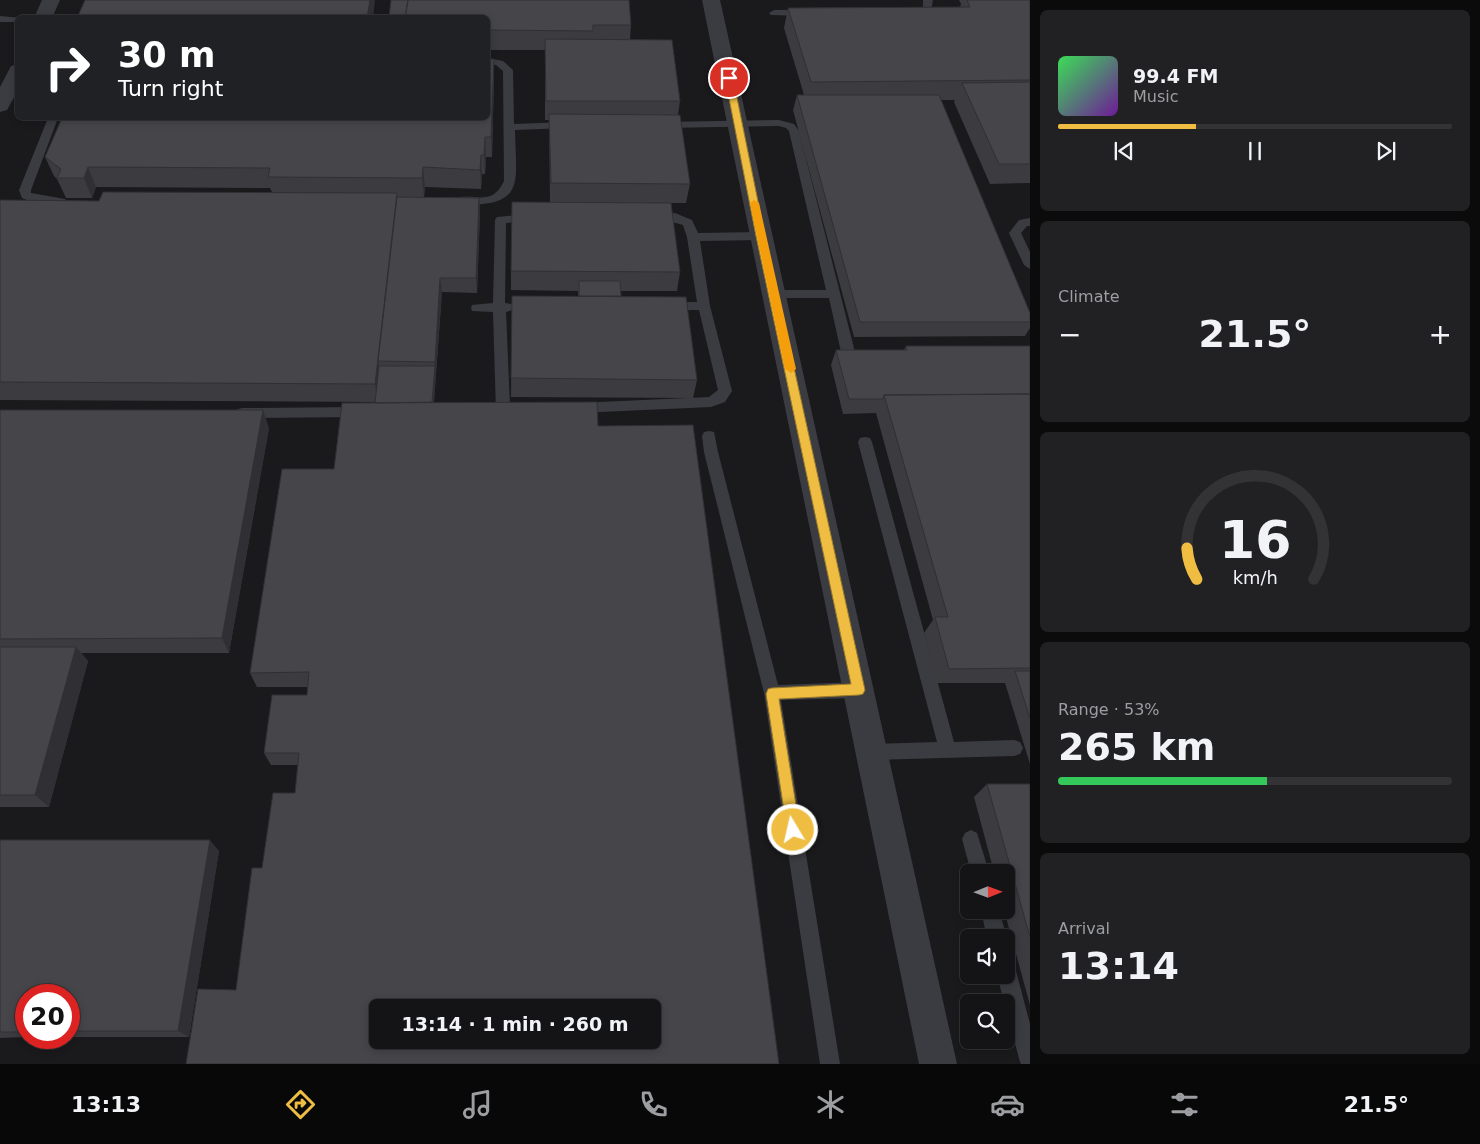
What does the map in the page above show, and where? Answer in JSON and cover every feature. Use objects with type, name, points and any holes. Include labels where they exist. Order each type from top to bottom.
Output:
[{"type":"street","points":[[44,15],[52,0]]},
{"type":"street","points":[[711,0],[739,123],[761,236],[775,294],[938,1064]]},
{"type":"street","points":[[0,106],[15,76]]},
{"type":"lane","points":[[900,12],[919,12],[928,9],[928,0]]},
{"type":"lane","points":[[774,13],[813,13]]},
{"type":"lane","points":[[0,19],[15,19]]},
{"type":"lane","points":[[446,201],[495,200],[504,195],[510,181],[508,70],[500,63],[490,61]]},
{"type":"lane","points":[[52,120],[25,190],[26,195],[48,202],[77,202]]},
{"type":"lane","points":[[649,125],[779,123],[790,126],[794,131],[848,352]]},
{"type":"lane","points":[[508,127],[567,126]]},
{"type":"lane","points":[[562,409],[711,402],[720,398],[724,391],[704,306],[693,237],[688,223],[675,217],[645,218]]},
{"type":"lane","points":[[522,411],[503,412],[500,307],[501,220],[540,218]]},
{"type":"lane","points":[[1030,222],[1023,223],[1015,232],[1030,265]]},
{"type":"lane","points":[[693,237],[761,236]]},
{"type":"lane","points":[[775,294],[835,294]]},
{"type":"lane","points":[[658,306],[704,306]]},
{"type":"lane","points":[[478,308],[519,307]]},
{"type":"lane","points":[[230,413],[360,412]]},
{"type":"lane","points":[[709,436],[711,452],[772,694],[830,1064]]},
{"type":"lane","points":[[866,442],[947,748]]},
{"type":"lane","points":[[772,694],[859,690]]},
{"type":"lane","points":[[872,752],[947,748],[1014,748]]},
{"type":"lane","points":[[971,839],[978,864]]},
{"type":"lane","points":[[1009,984],[1030,1062]]},
{"type":"building","points":[[85,0],[370,0],[368,15],[78,15]]},
{"type":"building","points":[[391,0],[408,0],[406,15],[389,15]]},
{"type":"building","points":[[408,0],[629,0],[631,25],[593,25],[593,31],[490,30],[490,15],[406,15]]},
{"type":"building","points":[[967,0],[1030,0],[1030,80],[811,82],[788,8],[970,7]]},
{"type":"building","points":[[545,39],[672,40],[680,101],[546,101]]},
{"type":"building","points":[[490,59],[494,59],[491,137],[485,137],[484,155],[481,155],[480,170],[423,167],[422,178],[268,177],[270,168],[88,167],[84,178],[57,178],[61,169],[45,157],[61,120],[490,120]]},
{"type":"building","points":[[1030,82],[1030,164],[999,164],[962,83]]},
{"type":"building","points":[[797,95],[939,95],[1030,313],[1030,322],[860,322]]},
{"type":"building","points":[[549,114],[680,115],[690,184],[551,183]]},
{"type":"building","points":[[103,192],[397,193],[375,384],[0,382],[0,200],[99,201]]},
{"type":"building","points":[[397,197],[479,198],[476,278],[440,278],[435,362],[378,361]]},
{"type":"building","points":[[512,202],[671,203],[680,272],[511,271]]},
{"type":"building","points":[[579,281],[620,281],[621,296],[579,296]]},
{"type":"building","points":[[512,296],[686,297],[697,380],[511,378]]},
{"type":"building","points":[[906,346],[1030,346],[1030,394],[884,395],[883,399],[849,399],[836,350],[907,350]]},
{"type":"building","points":[[379,366],[435,366],[432,402],[375,403]]},
{"type":"building","points":[[1030,394],[1030,668],[949,669],[935,617],[948,617],[884,395]]},
{"type":"building","points":[[597,402],[598,426],[693,425],[779,1064],[186,1064],[198,989],[236,990],[252,868],[262,868],[273,793],[295,793],[299,753],[264,753],[272,695],[307,695],[309,672],[250,673],[282,469],[334,469],[342,403]]},
{"type":"building","points":[[0,410],[263,410],[222,638],[0,639]]},
{"type":"building","points":[[0,647],[76,647],[35,795],[0,795]]},
{"type":"building","points":[[1015,671],[1030,671],[1030,718]]},
{"type":"building","points":[[987,784],[1030,784],[1030,937],[1015,884],[1015,864],[1009,864]]},
{"type":"building","points":[[0,840],[210,840],[178,1031],[80,1031],[80,984],[15,984],[15,1032],[0,1032]]},
{"type":"slow traffic","points":[[754,203],[791,369]]},
{"type":"route","points":[[729,78],[761,236],[859,690],[772,694],[793,830]]}]
